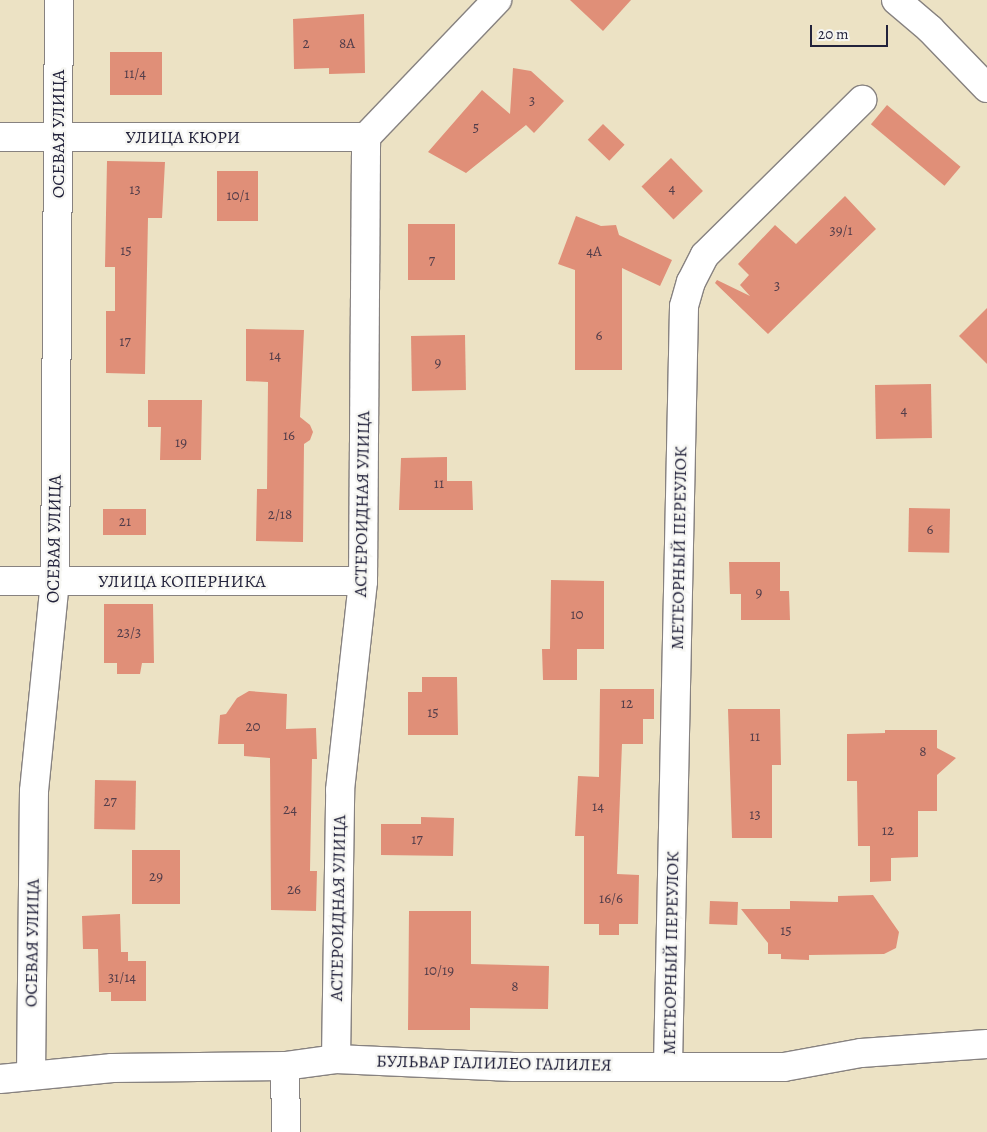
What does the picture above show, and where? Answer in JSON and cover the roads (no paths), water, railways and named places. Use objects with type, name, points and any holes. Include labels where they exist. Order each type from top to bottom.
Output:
[{"type":"street","name":"ОСЕВАЯ УЛИЦА","points":[[31,1076],[34,791],[55,582],[59,0]]},
{"type":"street","points":[[366,137],[497,0]]},
{"type":"street","points":[[896,0],[930,28],[987,88]]},
{"type":"street","name":"МЕТЕОРНЫЙ ПЕРЕУЛОК","points":[[668,1065],[684,306],[691,282],[705,255],[862,100]]},
{"type":"street","name":"УЛИЦА КЮРИ","points":[[0,137],[366,137]]},
{"type":"street","name":"АСТЕРОИДНАЯ УЛИЦА","points":[[336,1059],[340,790],[363,581],[366,137]]},
{"type":"street","name":"УЛИЦА КОПЕРНИКА","points":[[0,581],[363,581]]},
{"type":"street","name":"БУЛЬВАР ГАЛИЛЕО ГАЛИЛЕЯ","points":[[0,1079],[112,1068],[285,1066],[336,1059],[514,1067],[668,1065],[784,1067],[861,1053],[987,1044]]},
{"type":"street","points":[[285,1066],[286,1132]]}]
